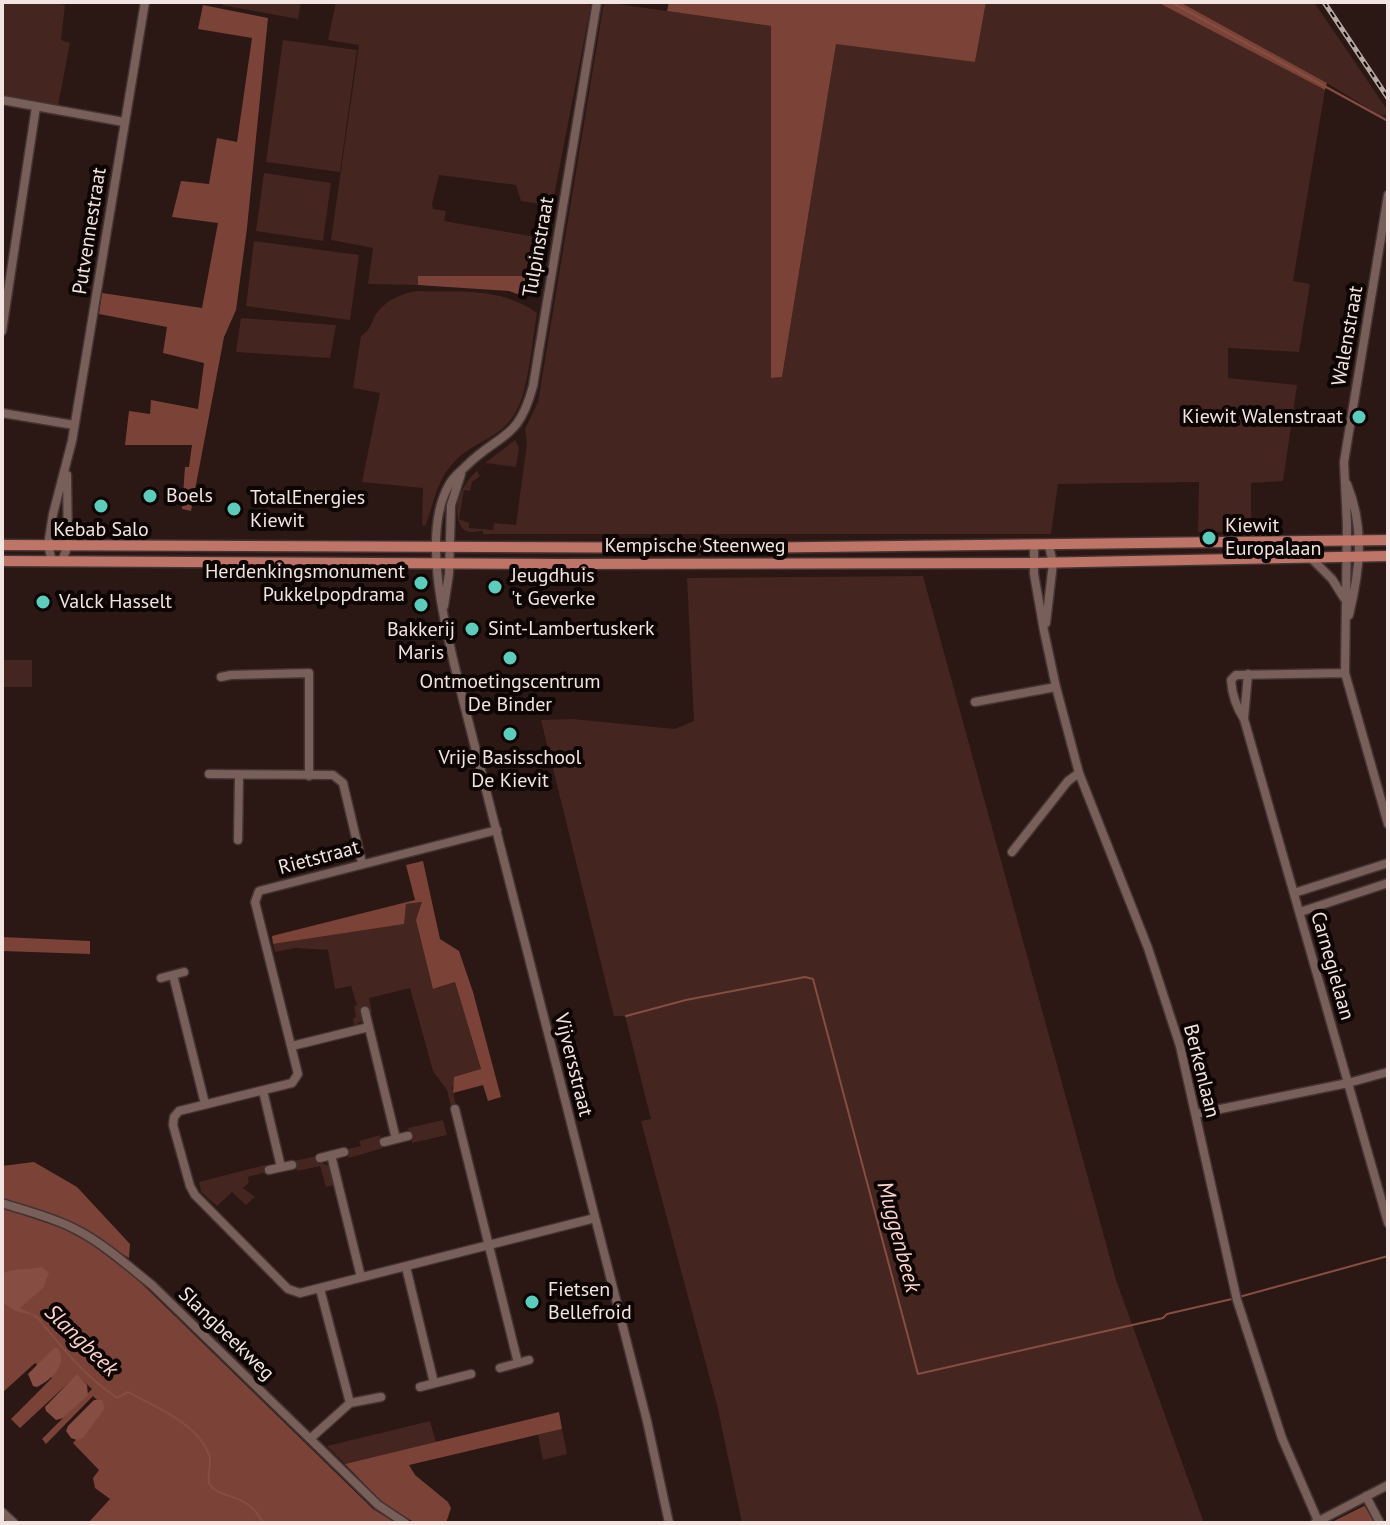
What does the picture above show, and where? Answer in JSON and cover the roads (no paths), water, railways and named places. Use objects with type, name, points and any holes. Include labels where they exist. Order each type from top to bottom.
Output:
[{"type":"main road","name":"Kempische Steenweg","points":[[2,545],[443,548],[1049,546],[1388,540]]},
{"type":"main road","name":"Kempische Steenweg","points":[[2,561],[1053,563],[1388,556]]},
{"type":"street","name":"Putvennestraat","points":[[67,466],[68,545],[57,561],[48,545],[67,466],[145,2]]},
{"type":"street","name":"Tulpinstraat","points":[[449,563],[443,548],[442,504],[449,484],[476,456],[513,430],[527,407],[533,386],[597,2]]},
{"type":"street","points":[[2,100],[124,122]]},
{"type":"street","points":[[2,328],[36,107]]},
{"type":"street","name":"Walenstraat","points":[[1346,628],[1344,462],[1388,195]]},
{"type":"street","points":[[2,413],[74,425]]},
{"type":"street","name":"Walenstraat","points":[[1346,482],[1357,511],[1359,541],[1357,580],[1346,628]]},
{"type":"street","name":"Berkenlaan","points":[[1034,546],[1033,563],[1044,631],[1079,773],[1148,948],[1180,1046],[1237,1300],[1282,1438],[1316,1522]]},
{"type":"street","name":"Berkenlaan","points":[[1044,631],[1053,563],[1049,546]]},
{"type":"street","name":"Vijversstraat","points":[[443,548],[437,563],[443,615],[647,1421],[669,1523]]},
{"type":"street","points":[[1311,558],[1332,579],[1345,602]]},
{"type":"street","name":"Vijversstraat","points":[[443,615],[449,563]]},
{"type":"street","points":[[1346,628],[1345,673],[1388,824]]},
{"type":"street","points":[[221,677],[309,673],[309,776]]},
{"type":"street","points":[[1248,674],[1345,673]]},
{"type":"street","name":"Carnegielaan","points":[[1244,719],[1248,674],[1236,675],[1231,680],[1237,709],[1244,719],[1388,1223]]},
{"type":"street","points":[[975,702],[1056,687]]},
{"type":"street","points":[[1012,852],[1068,781],[1079,773]]},
{"type":"street","points":[[209,774],[333,775],[343,783],[362,863]]},
{"type":"street","points":[[238,840],[239,776]]},
{"type":"street","points":[[238,828],[250,829]]},
{"type":"street","name":"Rietstraat","points":[[320,1289],[300,1293],[288,1289],[195,1195],[173,1125],[179,1111],[292,1083],[298,1074],[255,902],[259,891],[497,830]]},
{"type":"street","points":[[1294,893],[1388,863]]},
{"type":"street","points":[[1300,912],[1388,883]]},
{"type":"street","points":[[161,978],[184,972]]},
{"type":"street","points":[[173,975],[205,1104]]},
{"type":"street","points":[[365,1011],[396,1139]]},
{"type":"street","points":[[292,1046],[369,1027]]},
{"type":"street","points":[[1196,1114],[1388,1072]]},
{"type":"street","points":[[263,1091],[281,1167]]},
{"type":"street","points":[[455,1109],[518,1363]]},
{"type":"street","points":[[448,1127],[459,1124]]},
{"type":"street","points":[[384,1142],[408,1136]]},
{"type":"street","points":[[320,1158],[344,1152]]},
{"type":"street","points":[[331,1155],[361,1277]]},
{"type":"street","points":[[269,1170],[292,1165]]},
{"type":"street","name":"Slangbeekweg","points":[[2,1203],[77,1230],[127,1265],[152,1285],[378,1505],[405,1523]]},
{"type":"street","points":[[350,1403],[320,1289],[595,1218]]},
{"type":"street","points":[[406,1267],[434,1383]]},
{"type":"street","points":[[500,1368],[529,1360]]},
{"type":"street","points":[[420,1387],[471,1374]]},
{"type":"street","points":[[311,1438],[350,1403],[381,1397]]},
{"type":"street","points":[[1316,1522],[1388,1485]]},
{"type":"street","points":[[1366,1496],[1380,1523]]},
{"type":"street","points":[[2,1512],[14,1523]]},
{"type":"waterway","points":[[1171,2],[1388,121]]},
{"type":"waterway","name":"Muggenbeek","points":[[626,1016],[686,1000],[805,977],[813,979],[918,1374],[1163,1318],[1167,1314],[1232,1299]]},
{"type":"waterway","name":"Muggenbeek","points":[[1239,1297],[1388,1256]]},
{"type":"waterway","name":"Slangbeek","points":[[34,1316],[106,1390],[117,1398],[128,1392],[174,1417],[196,1434],[209,1455],[210,1485],[214,1490],[249,1506],[263,1523]]},
{"type":"railway","points":[[1324,2],[1388,98]]},
{"type":"place","name":"Kiewit Walenstraat","points":[[1359,417]]},
{"type":"place","name":"Boels","points":[[150,496]]},
{"type":"place","name":"Kebab Salo","points":[[101,506]]},
{"type":"place","name":"TotalEnergies Kiewit","points":[[234,509]]},
{"type":"place","name":"Kiewit Europalaan","points":[[1209,538]]},
{"type":"place","name":"Herdenkingsmonument Pukkelpopdrama","points":[[421,583]]},
{"type":"place","name":"Jeugdhuis 't Geverke","points":[[495,587]]},
{"type":"place","name":"Valck Hasselt","points":[[43,602]]},
{"type":"place","name":"Bakkerij Maris","points":[[421,605]]},
{"type":"place","name":"Sint-Lambertuskerk","points":[[472,629]]},
{"type":"place","name":"Ontmoetingscentrum De Binder","points":[[510,658]]},
{"type":"place","name":"Vrije Basisschool De Kievit","points":[[510,734]]},
{"type":"place","name":"Fietsen Bellefroid","points":[[532,1302]]}]
